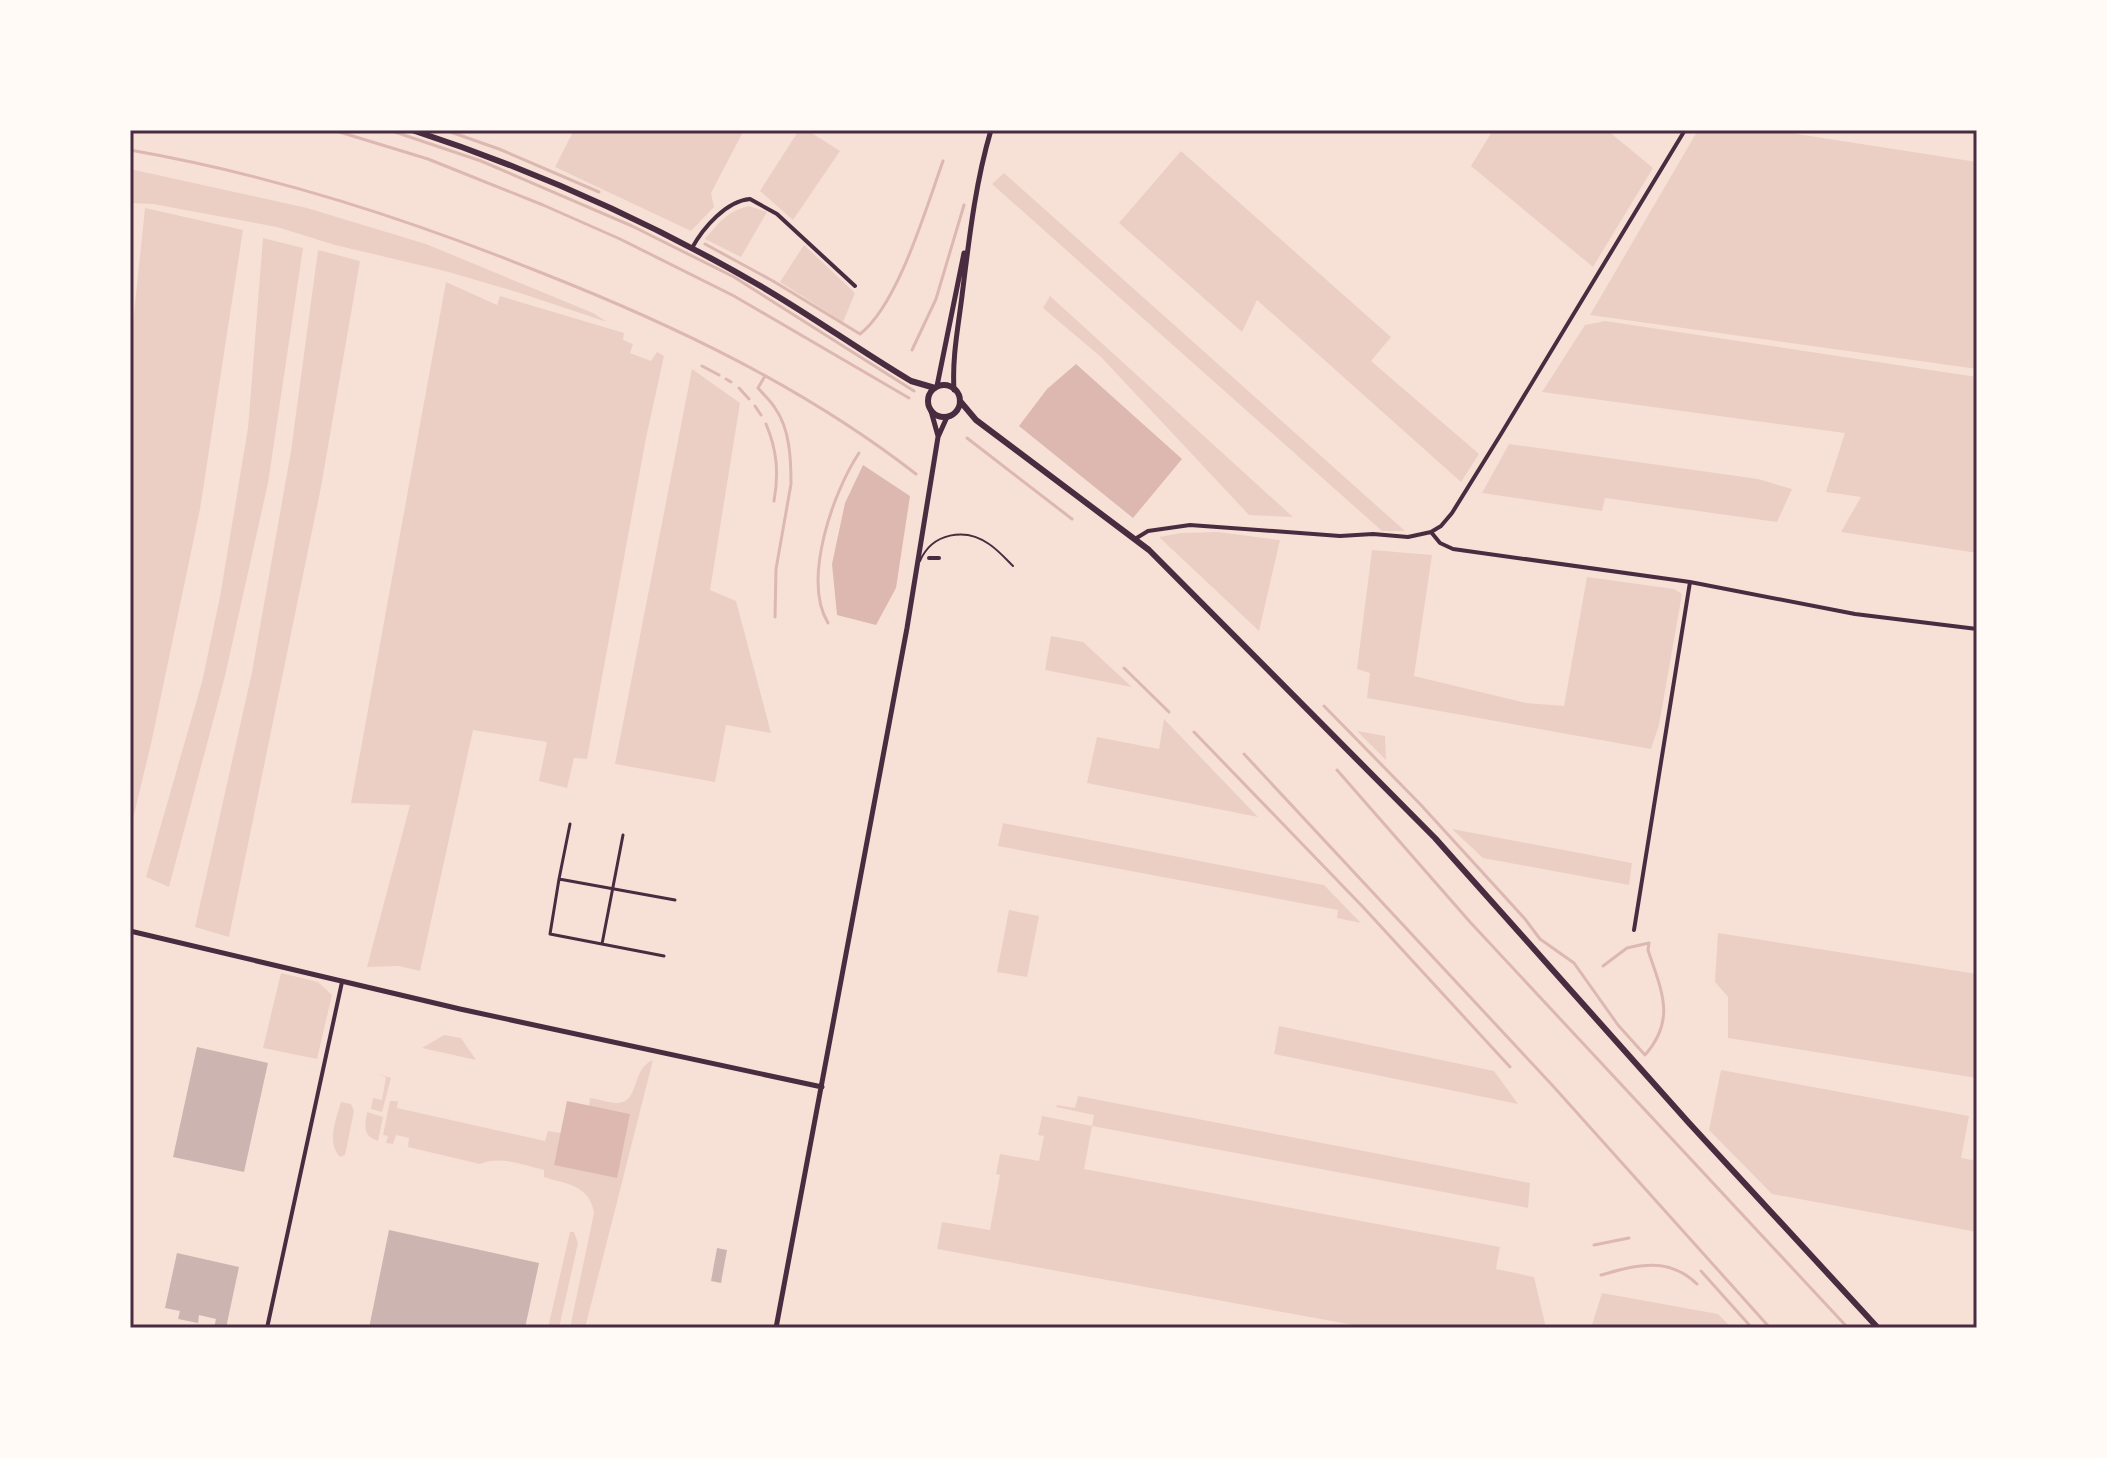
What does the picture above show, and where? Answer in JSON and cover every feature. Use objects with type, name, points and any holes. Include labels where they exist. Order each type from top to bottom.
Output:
[{"type":"highway","points":[[412,130],[528,173],[692,248],[760,285],[911,381],[937,415],[947,417],[955,413],[960,401]]},
{"type":"highway","points":[[911,381],[936,387],[946,385],[954,390],[976,420],[1149,550],[1435,838],[1709,1145],[1878,1328]]},
{"type":"highway","points":[[927,398],[936,387]]},
{"type":"highway","points":[[955,413],[976,420]]},
{"type":"street","points":[[954,390],[952,365],[970,229],[991,130]]},
{"type":"street","points":[[1135,539],[1148,531],[1190,525],[1340,536],[1373,534],[1408,537],[1431,532],[1452,513],[1685,130]]},
{"type":"street","points":[[692,248],[724,209],[732,203],[750,199],[777,214],[855,286]]},
{"type":"street","points":[[936,387],[970,229]]},
{"type":"street","points":[[931,411],[938,437]]},
{"type":"street","points":[[776,1328],[916,574],[938,437],[947,417]]},
{"type":"street","points":[[1431,532],[1440,543],[1453,549],[1690,582],[1855,614],[1977,629]]},
{"type":"street","points":[[929,558],[939,558]]},
{"type":"street","points":[[1634,930],[1690,582]]},
{"type":"street","points":[[570,824],[550,934],[664,956]]},
{"type":"street","points":[[602,944],[623,835]]},
{"type":"street","points":[[559,879],[675,900]]},
{"type":"street","points":[[130,931],[475,1012],[822,1087]]},
{"type":"street","points":[[267,1328],[343,979]]},
{"type":"lane","points":[[916,574],[927,550],[950,535],[978,538],[1013,566]]},
{"type":"shaded area","points":[[574,130],[744,130],[711,193],[714,207],[691,231],[555,167]]},
{"type":"shaded area","points":[[799,130],[807,130],[840,151],[793,220],[760,191]]},
{"type":"shaded area","points":[[1493,130],[1607,130],[1653,168],[1593,267],[1471,166]]},
{"type":"shaded area","points":[[1698,130],[1771,130],[1977,162],[1977,369],[1590,315]]},
{"type":"shaded area","points":[[1181,151],[1391,337],[1371,361],[1479,454],[1461,482],[1257,300],[1242,332],[1119,223]]},
{"type":"shaded area","points":[[130,169],[307,208],[426,244],[593,313],[607,322],[445,271],[335,245],[277,227],[153,204],[130,203]]},
{"type":"shaded area","points":[[1004,173],[1405,531],[1382,531],[992,184]]},
{"type":"shaded area","points":[[749,206],[767,212],[741,257],[705,239],[729,214]]},
{"type":"shaded area","points":[[145,208],[243,230],[200,509],[130,831],[130,352]]},
{"type":"shaded area","points":[[263,238],[303,248],[268,483],[225,676],[169,887],[146,877],[202,682],[220,597],[248,428]]},
{"type":"shaded area","points":[[804,245],[855,293],[843,322],[780,282]]},
{"type":"shaded area","points":[[318,250],[360,261],[321,487],[229,937],[195,927],[252,672],[291,451]]},
{"type":"shaded area","points":[[446,282],[497,305],[500,296],[624,333],[623,340],[633,344],[630,353],[651,361],[657,352],[664,356],[587,759],[574,758],[567,788],[539,781],[547,742],[473,730],[420,971],[399,966],[367,967],[410,805],[351,803]]},
{"type":"shaded area","points":[[1050,296],[1293,517],[1249,515],[1101,357],[1043,308]]},
{"type":"shaded area","points":[[1605,321],[1977,377],[1977,553],[1841,532],[1861,497],[1826,492],[1845,433],[1542,392],[1585,325]]},
{"type":"shaded area","points":[[1076,364],[1182,459],[1133,518],[1019,426],[1047,389]]},
{"type":"shaded area","points":[[692,369],[740,403],[710,590],[736,601],[771,733],[726,725],[715,782],[615,764]]},
{"type":"shaded area","points":[[1509,444],[1758,479],[1792,489],[1777,522],[1605,498],[1602,511],[1482,493]]},
{"type":"shaded area","points":[[863,465],[910,496],[896,588],[876,625],[837,615],[832,564],[845,503]]},
{"type":"shaded area","points":[[1218,532],[1280,540],[1259,631],[1159,537]]},
{"type":"shaded area","points":[[1372,550],[1432,555],[1414,676],[1526,703],[1564,706],[1587,577],[1674,589],[1682,594],[1659,725],[1651,749],[1367,698],[1370,673],[1357,669]]},
{"type":"shaded area","points":[[1051,636],[1083,642],[1132,687],[1045,670]]},
{"type":"shaded area","points":[[1164,719],[1258,817],[1087,783],[1097,737],[1159,749]]},
{"type":"shaded area","points":[[1357,731],[1385,736],[1386,760]]},
{"type":"shaded area","points":[[1003,823],[1324,885],[1361,923],[1337,918],[1338,910],[998,846]]},
{"type":"shaded area","points":[[1452,829],[1632,863],[1629,885],[1483,858]]},
{"type":"shaded area","points":[[1009,910],[1039,916],[1027,977],[997,972]]},
{"type":"shaded area","points":[[1718,933],[1977,974],[1977,1078],[1728,1038],[1728,997],[1715,982]]},
{"type":"shaded area","points":[[281,973],[318,982],[332,995],[317,1059],[263,1048]]},
{"type":"shaded area","points":[[1279,1026],[1494,1071],[1518,1104],[1274,1054]]},
{"type":"shaded area","points":[[444,1035],[461,1038],[476,1060],[422,1048]]},
{"type":"shaded area","points":[[653,1060],[585,1328],[570,1328],[594,1213],[588,1197],[576,1187],[544,1177],[544,1170],[495,1160],[480,1164],[408,1147],[409,1138],[396,1135],[393,1144],[386,1143],[388,1136],[383,1135],[390,1101],[398,1101],[397,1108],[545,1141],[548,1131],[561,1133],[555,1165],[629,1114],[589,1106],[590,1098],[614,1103],[624,1101],[633,1092],[641,1070]]},
{"type":"shaded area","points":[[1721,1070],[1969,1116],[1961,1158],[1977,1161],[1977,1232],[1772,1194],[1709,1130]]},
{"type":"shaded area","points":[[376,1073],[391,1078],[382,1112],[371,1109],[373,1098],[382,1100],[386,1077]]},
{"type":"shaded area","points":[[1078,1096],[1530,1183],[1528,1208],[1092,1126],[1094,1115],[1056,1107],[1075,1108]]},
{"type":"shaded area","points":[[567,1101],[630,1114],[617,1178],[554,1165]]},
{"type":"shaded area","points":[[341,1102],[351,1104],[354,1111],[345,1155],[340,1157],[333,1138]]},
{"type":"shaded area","points":[[367,1112],[383,1117],[378,1141],[367,1133]]},
{"type":"shaded area","points":[[1042,1116],[1092,1126],[1084,1169],[1500,1247],[1496,1269],[1534,1277],[1546,1328],[1370,1328],[937,1249],[942,1222],[990,1230],[1000,1175],[996,1174],[1000,1154],[1039,1161],[1044,1136],[1038,1135]]},
{"type":"shaded area","points":[[570,1232],[574,1232],[578,1243],[559,1328],[548,1328]]},
{"type":"shaded area","points":[[1602,1293],[1718,1314],[1732,1328],[1591,1328]]},
{"type":"building","points":[[197,1047],[268,1063],[244,1172],[173,1157]]},
{"type":"building","points":[[389,1230],[539,1263],[525,1328],[369,1328]]},
{"type":"building","points":[[717,1248],[727,1250],[721,1283],[711,1281]]},
{"type":"building","points":[[177,1253],[239,1267],[226,1328],[214,1328],[216,1319],[199,1315],[198,1323],[178,1319],[180,1311],[165,1308]]},
{"type":"waterway","points":[[333,130],[428,159],[620,239],[734,296],[909,398]]},
{"type":"waterway","points":[[389,130],[481,161],[632,226],[734,277],[914,391]]},
{"type":"waterway","points":[[445,130],[499,149],[599,192]]},
{"type":"waterway","points":[[130,150],[236,172],[339,201],[492,253],[591,293],[689,337],[783,386],[829,413],[916,474]]},
{"type":"waterway","points":[[705,244],[860,334],[874,320],[898,279],[943,161]]},
{"type":"waterway","points":[[912,350],[936,299],[964,205]]},
{"type":"waterway","points":[[702,366],[719,375]]},
{"type":"waterway","points":[[765,376],[758,388],[773,405],[784,425],[791,465],[791,484],[776,569],[775,617]]},
{"type":"waterway","points":[[726,379],[731,382]]},
{"type":"waterway","points":[[739,388],[749,399]]},
{"type":"waterway","points":[[755,406],[761,415]]},
{"type":"waterway","points":[[766,424],[776,462],[774,501]]},
{"type":"waterway","points":[[967,438],[1072,519]]},
{"type":"waterway","points":[[828,623],[818,584],[824,536],[840,490],[859,453]]},
{"type":"waterway","points":[[1124,668],[1169,712]]},
{"type":"waterway","points":[[1324,706],[1421,805],[1540,939],[1574,963],[1618,1025],[1645,1055],[1655,1042],[1663,1017],[1661,991],[1648,950],[1649,943],[1627,948],[1603,966]]},
{"type":"waterway","points":[[1194,732],[1363,907],[1510,1067]]},
{"type":"waterway","points":[[1244,754],[1553,1086],[1770,1328]]},
{"type":"waterway","points":[[1337,770],[1470,922],[1848,1328]]},
{"type":"waterway","points":[[1594,1245],[1629,1238]]},
{"type":"waterway","points":[[1601,1275],[1640,1266],[1663,1266],[1675,1269],[1697,1284]]},
{"type":"waterway","points":[[1701,1271],[1752,1328]]}]
